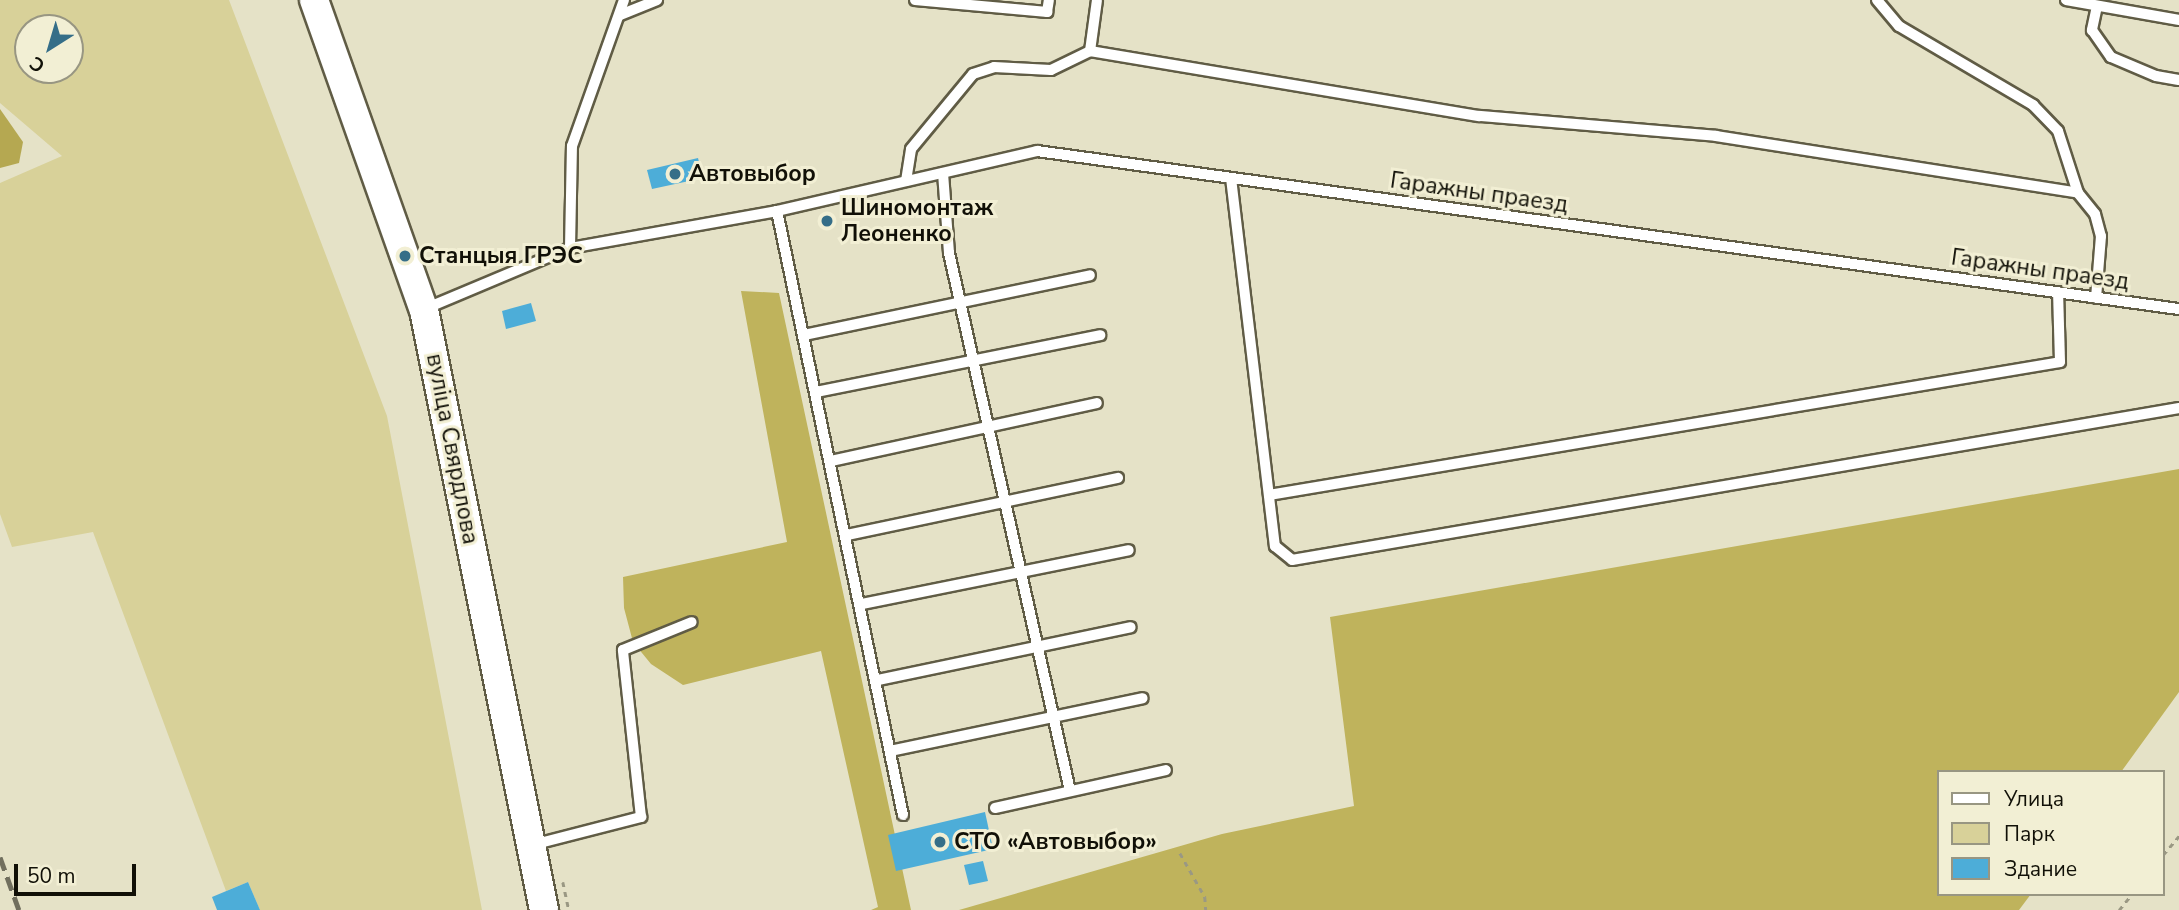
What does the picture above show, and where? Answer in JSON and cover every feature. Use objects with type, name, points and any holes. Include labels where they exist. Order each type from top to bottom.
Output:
[{"type":"main road","name":"вуліца Свярдлова","points":[[314,0],[424,310],[544,910]]},
{"type":"lane","points":[[570,248],[572,146],[624,0]]},
{"type":"lane","points":[[620,15],[657,0]]},
{"type":"lane","points":[[915,0],[1047,12],[1049,0]]},
{"type":"lane","points":[[1090,51],[1097,0]]},
{"type":"lane","points":[[1877,0],[1899,26],[2033,106],[2058,131],[2078,193],[2095,214],[2101,236],[2096,298]]},
{"type":"lane","points":[[2066,0],[2179,20]]},
{"type":"lane","points":[[2097,6],[2092,30],[2111,57],[2156,76],[2179,80]]},
{"type":"lane","points":[[906,181],[911,149],[973,74],[994,67],[1051,70],[1090,51],[1480,116],[1716,136],[2078,193]]},
{"type":"lane","name":"Гаражны праезд","points":[[424,310],[570,248],[777,211],[1037,151],[2179,309]]},
{"type":"lane","points":[[943,173],[949,253],[1070,791]]},
{"type":"lane","points":[[1231,178],[1275,546],[1292,560],[2179,408]]},
{"type":"lane","points":[[777,211],[878,680],[903,815]]},
{"type":"lane","points":[[804,335],[1090,275]]},
{"type":"lane","points":[[1269,495],[2060,362],[2058,292]]},
{"type":"lane","points":[[816,392],[1100,335]]},
{"type":"lane","points":[[831,461],[1097,403]]},
{"type":"lane","points":[[847,535],[1118,478]]},
{"type":"lane","points":[[862,604],[1129,550]]},
{"type":"lane","points":[[531,845],[642,817],[623,650],[692,622]]},
{"type":"lane","points":[[878,680],[1131,627]]},
{"type":"lane","points":[[890,751],[1051,715],[1143,698]]},
{"type":"lane","points":[[995,808],[1166,770]]},
{"type":"path","points":[[2165,853],[2179,836]]},
{"type":"path","points":[[1180,853],[1205,897],[1206,910]]},
{"type":"path","points":[[2119,910],[2130,896]]},
{"type":"green space","points":[[0,0],[229,0],[387,416],[482,910],[260,910],[248,882],[226,891],[93,532],[12,547],[0,514],[0,183],[62,156],[0,103]]},
{"type":"shaded area","points":[[0,109],[23,142],[19,163],[0,168]]},
{"type":"shaded area","points":[[741,291],[779,293],[911,910],[871,910],[878,907],[821,651],[683,685],[651,664],[633,642],[624,608],[623,577],[787,542]]},
{"type":"shaded area","points":[[2179,469],[2179,692],[2122,770],[1938,770],[1938,896],[2030,896],[2019,910],[959,910],[1222,834],[1354,806],[1330,617]]},
{"type":"building","name":"Автовыбор","points":[[698,158],[703,178],[652,189],[647,170]]},
{"type":"building","points":[[531,303],[536,321],[506,329],[502,311]]},
{"type":"building","name":"СТО «Автовыбор»","points":[[985,812],[993,849],[896,871],[888,835]]},
{"type":"building","points":[[983,861],[988,881],[969,885],[964,865]]},
{"type":"building","points":[[248,882],[260,910],[217,910],[212,897]]},
{"type":"railway","points":[[0,857],[19,910]]},
{"type":"place","name":"Автовыбор","points":[[675,174]]},
{"type":"place","name":"Шиномонтаж Леоненко","points":[[827,221]]},
{"type":"place","name":"Станцыя ГРЭС","points":[[405,256]]},
{"type":"place","name":"СТО «Автовыбор»","points":[[940,842]]}]
